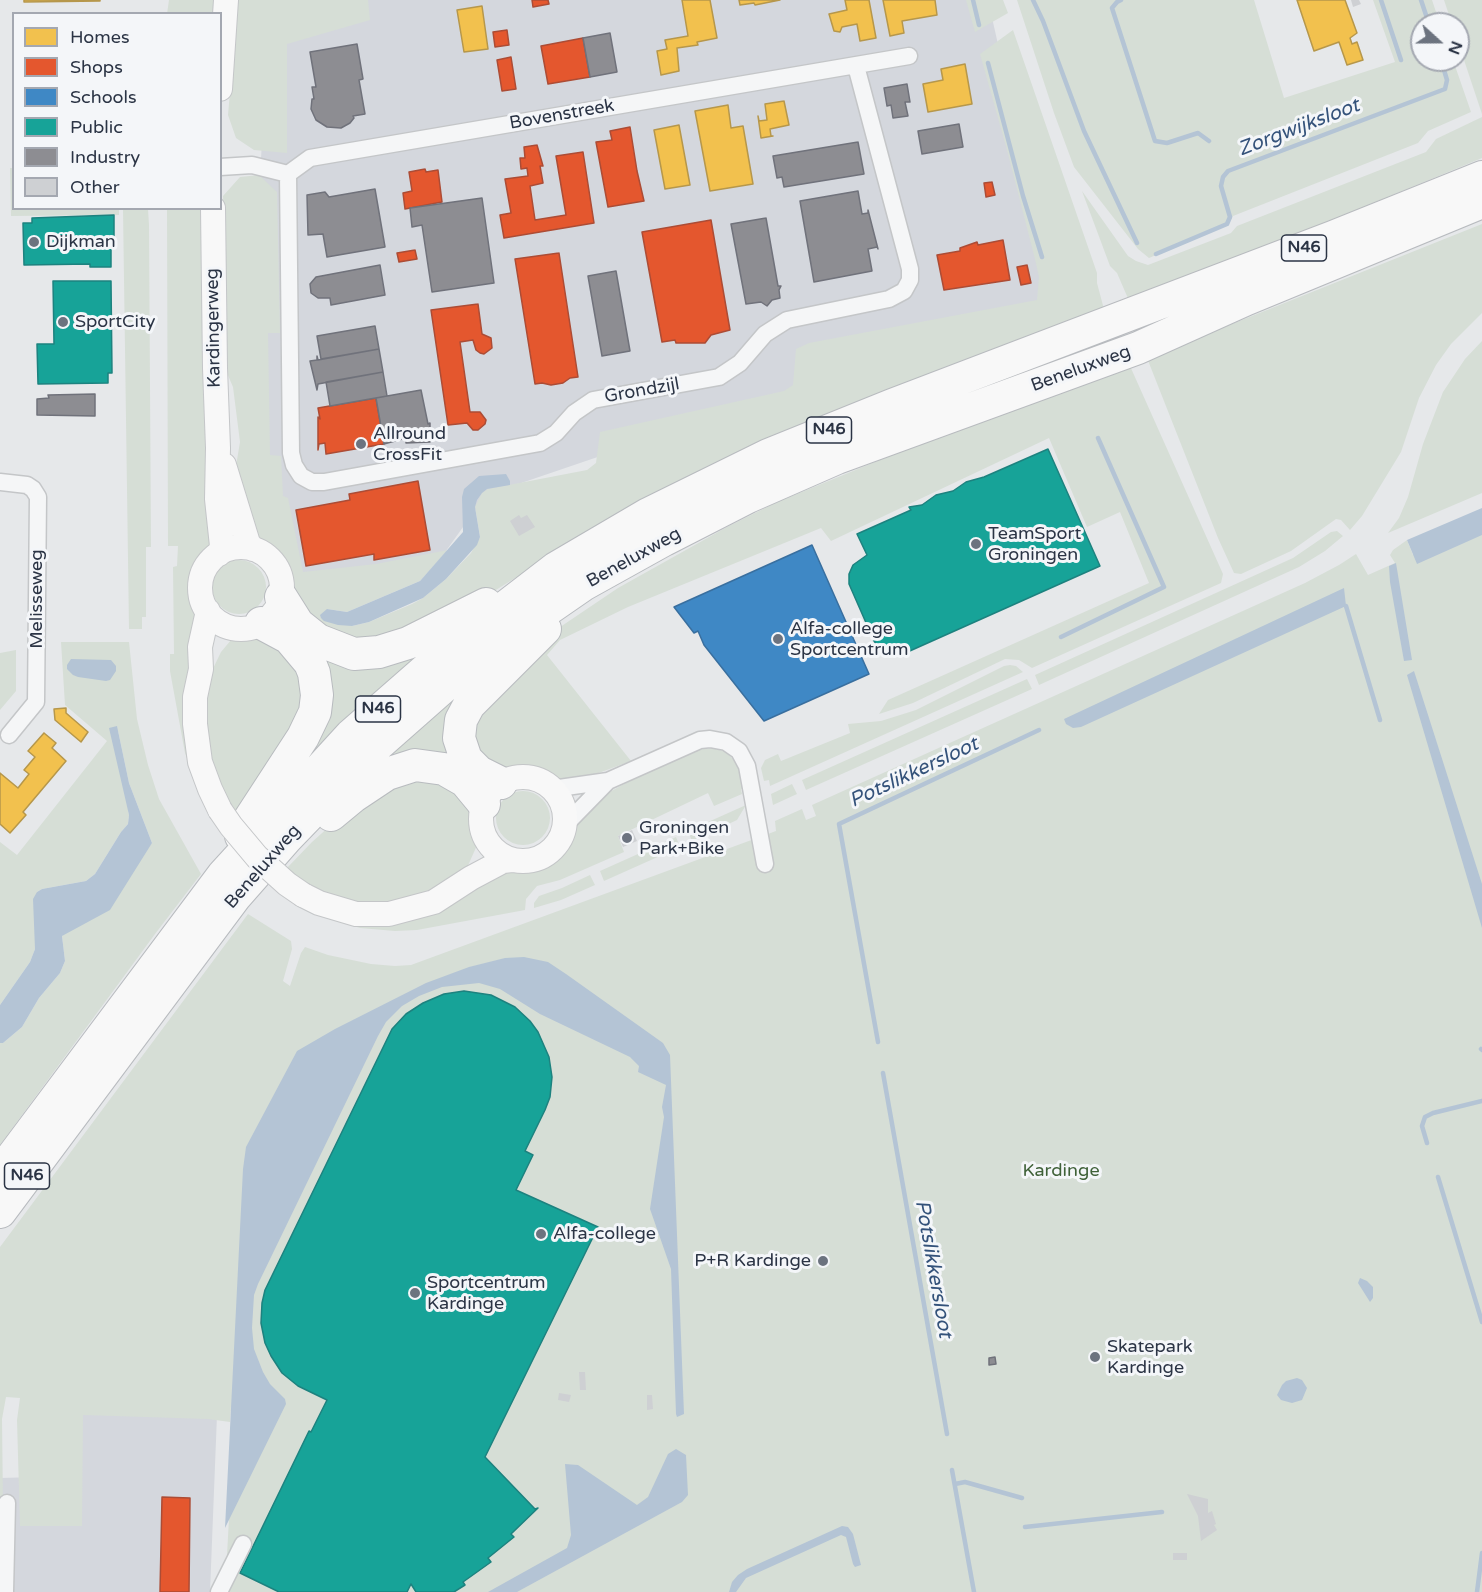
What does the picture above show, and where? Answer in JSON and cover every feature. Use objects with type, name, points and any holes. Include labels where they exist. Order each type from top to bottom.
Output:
[{"type":"highway","name":"Beneluxweg","points":[[0,1173],[223,874],[351,735],[379,709],[440,658],[556,568],[598,541],[648,514],[768,455],[892,405],[1333,237],[1482,177]]},
{"type":"highway","name":"Beneluxweg","points":[[0,1212],[234,897],[270,857],[364,758],[465,668],[583,585],[748,497],[837,458],[1138,348],[1246,299],[1482,202]]},
{"type":"highway","name":"N46","points":[[493,793],[479,772],[466,759],[459,738],[460,720],[469,705],[544,630],[664,540]]},
{"type":"highway","name":"N46","points":[[281,597],[298,624],[318,639],[354,654],[379,652],[408,644],[556,568]]},
{"type":"highway","name":"N46","points":[[223,874],[247,823],[303,737],[315,712],[317,695],[310,663],[289,638],[247,626]]},
{"type":"highway","name":"N46","points":[[203,940],[242,904],[291,850],[354,796],[387,774],[415,765],[444,769],[493,793]]},
{"type":"street","points":[[222,59],[226,0]]},
{"type":"street","name":"Bovenstreek","points":[[288,174],[310,158],[909,56]]},
{"type":"street","name":"Grondzijl","points":[[288,174],[291,453],[294,465],[301,476],[312,482],[324,482],[540,443],[556,433],[574,413],[593,400],[719,377],[740,363],[765,334],[787,320],[889,299],[904,291],[910,280],[910,268],[856,66]]},
{"type":"street","points":[[222,167],[252,165],[288,174]]},
{"type":"street","name":"Kardingerweg","points":[[213,210],[217,499],[222,546],[219,554]]},
{"type":"street","name":"Kardingerweg","points":[[218,448],[248,543],[253,549]]},
{"type":"street","name":"Melisseweg","points":[[0,469],[0,482],[27,485],[38,497],[36,702],[9,735]]},
{"type":"street","points":[[201,669],[226,633],[247,626],[274,612],[281,597],[281,581],[276,567],[266,556],[253,549],[232,548],[219,554],[207,566],[201,580],[202,597],[208,611],[219,622],[247,626]]},
{"type":"street","points":[[208,611],[194,706],[197,748],[204,775],[220,810],[257,857],[271,871],[303,895],[319,903],[356,914],[389,914],[434,902],[503,861],[533,860],[542,856],[557,843],[565,825],[608,781]]},
{"type":"street","points":[[552,789],[608,781],[700,740],[719,740],[733,746],[744,757],[750,776],[765,864]]},
{"type":"street","points":[[471,878],[484,846],[485,837],[481,815],[493,793],[519,777],[537,779],[552,789],[563,805],[565,825]]},
{"type":"street","points":[[485,837],[496,851],[512,860]]},
{"type":"street","points":[[5,1592],[7,1503]]},
{"type":"street","points":[[219,1592],[243,1544]]},
{"type":"shaded area","points":[[269,0],[988,0],[1056,301],[486,495],[443,555],[301,577],[268,527],[256,259]]},
{"type":"shaded area","points":[[77,1411],[217,1415],[210,1592],[0,1592],[0,1478],[75,1476]]},
{"type":"green space","points":[[169,0],[214,0],[214,12],[167,12]]},
{"type":"green space","points":[[238,0],[368,0],[370,20],[287,44],[287,153],[254,150],[236,138],[228,115]]},
{"type":"green space","points":[[966,0],[1003,0],[1008,13],[975,32]]},
{"type":"green space","points":[[1017,0],[1254,0],[1284,98],[1395,62],[1373,0],[1432,0],[1436,12],[1410,12],[1410,72],[1457,72],[1471,112],[1428,131],[1418,143],[1233,216],[1227,225],[1149,258],[1138,249],[1074,167]]},
{"type":"green space","points":[[1444,0],[1482,0],[1482,114],[1468,72],[1470,72],[1470,12],[1448,12]]},
{"type":"green space","points":[[1013,30],[1097,273],[1097,283],[1105,313],[625,510],[470,606],[346,647],[290,596],[284,569],[276,556],[261,542],[235,472],[240,442],[233,387],[227,373],[223,196],[240,177],[259,175],[277,192],[280,333],[268,333],[270,455],[281,456],[283,496],[288,498],[303,572],[376,564],[448,550],[420,581],[347,612],[327,609],[352,626],[369,622],[412,604],[446,579],[471,553],[480,537],[475,507],[482,493],[488,489],[587,470],[596,463],[600,432],[784,391],[793,385],[796,349],[809,343],[1037,300],[1039,277],[1035,259],[980,54]]},
{"type":"green space","points":[[1482,117],[1482,158],[1357,212],[1130,303],[1117,273],[1110,266],[1082,191],[1128,256],[1148,265],[1231,233],[1237,226],[1426,152],[1436,139]]},
{"type":"green space","points":[[10,168],[12,168],[12,210],[119,210],[119,215],[11,216]]},
{"type":"green space","points":[[123,210],[148,210],[151,547],[146,547],[146,617],[142,617],[142,629],[129,629]]},
{"type":"green space","points":[[167,210],[204,210],[212,543],[203,558],[193,592],[199,609],[197,786],[185,753],[170,671],[170,654],[174,654],[173,567],[177,566],[178,546],[168,546]]},
{"type":"green space","points":[[1482,224],[1482,313],[1451,344],[1436,365],[1419,398],[1401,452],[1362,516],[1350,530],[1341,520],[1336,519],[1291,551],[1241,574],[1234,573],[1147,358]]},
{"type":"green space","points":[[1482,341],[1482,493],[1388,533],[1399,518],[1408,497],[1423,444],[1443,392],[1465,359]]},
{"type":"green space","points":[[1130,366],[1223,574],[1221,583],[1032,668],[1019,660],[1005,659],[913,703],[879,714],[888,700],[1149,583],[1120,512],[1087,527],[1049,438],[831,541],[821,528],[628,607],[560,640],[547,655],[631,761],[577,781],[558,782],[539,773],[500,774],[489,771],[468,734],[470,716],[535,644],[618,588],[775,503],[909,448],[1076,388]]},
{"type":"green space","name":"Kardinge","points":[[1482,526],[1482,1592],[225,1592],[235,1408],[231,1407],[230,1422],[208,1419],[83,1415],[82,1526],[20,1526],[17,1420],[20,1398],[6,1397],[2,1419],[3,1505],[0,1505],[0,1247],[248,914],[291,941],[292,949],[283,981],[290,986],[305,947],[328,955],[371,964],[411,965],[776,831],[775,821],[802,809],[806,820],[816,816],[812,805],[1305,583],[1356,554],[1368,575],[1395,563],[1390,555],[1407,540],[1413,555]]},
{"type":"green space","points":[[1337,531],[1343,536],[1325,551],[1299,567],[1039,685],[1035,675],[1293,558],[1331,532]]},
{"type":"green space","points":[[234,560],[244,560],[254,564],[262,572],[266,587],[262,602],[254,610],[244,614],[234,614],[224,610],[216,602],[212,592],[212,582],[216,572],[224,564]]},
{"type":"green space","points":[[467,621],[292,777],[321,649]]},
{"type":"green space","points":[[263,633],[300,659],[305,720],[241,822],[227,802],[206,750],[207,681],[221,652],[231,640],[245,634]]},
{"type":"green space","points":[[522,640],[471,692],[462,763],[338,799]]},
{"type":"green space","points":[[61,642],[129,642],[137,719],[148,765],[159,799],[201,874],[0,1145],[0,1043],[22,1027],[39,998],[60,973],[65,961],[62,936],[152,843],[129,783],[117,726],[129,815],[128,824],[95,874],[86,881],[42,889],[37,892],[35,949],[30,962],[0,1005],[0,842],[17,855],[107,741],[65,705]]},
{"type":"green space","points":[[16,650],[16,691],[0,710],[0,653]]},
{"type":"green space","points":[[1010,665],[1016,666],[1023,672],[770,786],[769,780],[764,781],[761,768],[765,760],[778,754],[781,761],[850,733],[848,724],[881,721],[916,710]]},
{"type":"green space","points":[[1027,679],[1032,689],[806,790],[802,780]]},
{"type":"green space","points":[[712,748],[726,752],[741,769],[744,788],[741,789],[742,794],[714,806],[708,793],[618,836],[624,852],[560,880],[537,886],[526,899],[525,910],[417,930],[395,931],[360,928],[323,917],[324,914],[348,921],[511,866],[528,866],[539,863],[563,845],[574,825],[604,795],[696,750]]},
{"type":"green space","points":[[438,775],[476,812],[478,843],[466,870],[445,886],[393,905],[356,903],[315,891],[286,869],[340,817],[389,782]]},
{"type":"green space","points":[[792,784],[797,794],[773,805],[771,794]]},
{"type":"green space","points":[[518,791],[528,791],[538,795],[546,803],[550,818],[546,833],[538,841],[528,845],[518,845],[508,841],[500,833],[496,823],[496,813],[500,803],[508,795]]},
{"type":"green space","points":[[746,805],[737,820],[692,841],[688,831]]},
{"type":"green space","points":[[676,837],[680,847],[604,881],[600,871]]},
{"type":"green space","points":[[590,875],[595,885],[561,900],[534,908],[534,903],[539,896]]},
{"type":"water","points":[[506,474],[510,485],[487,489],[477,500],[475,507],[480,537],[477,545],[446,579],[423,598],[369,622],[352,626],[338,625],[321,618],[320,615],[327,609],[347,612],[420,581],[463,532],[462,497],[464,489],[479,476]]},
{"type":"water","points":[[1482,508],[1482,535],[1417,564],[1407,540]]},
{"type":"water","points":[[1396,563],[1412,660],[1404,661],[1390,582],[1389,566]]},
{"type":"water","points":[[1344,588],[1346,606],[1081,727],[1073,728],[1066,724],[1064,719]]},
{"type":"water","points":[[71,659],[111,660],[116,666],[116,671],[110,680],[106,681],[78,677],[67,669]]},
{"type":"water","points":[[1414,671],[1482,884],[1482,928],[1407,675]]},
{"type":"water","points":[[117,726],[129,783],[152,843],[110,910],[62,936],[65,961],[60,973],[39,998],[22,1027],[0,1043],[0,1005],[30,962],[35,949],[33,899],[37,892],[42,889],[86,881],[95,874],[128,824],[129,815],[109,728]]},
{"type":"water","points":[[524,957],[548,962],[566,974],[663,1043],[670,1055],[684,1414],[677,1417],[676,1414],[671,1269],[650,1209],[664,1117],[662,1107],[666,1085],[638,1072],[639,1066],[630,1057],[540,1014],[500,989],[479,983],[442,987],[402,1006],[386,1022],[258,1284],[254,1295],[252,1328],[254,1349],[263,1372],[270,1384],[285,1399],[286,1404],[225,1528],[246,1147],[297,1051],[426,983],[469,967],[505,958]]},
{"type":"water","points":[[1360,1278],[1373,1287],[1373,1298],[1370,1302],[1358,1283]]},
{"type":"water","points":[[1297,1378],[1302,1380],[1307,1388],[1302,1400],[1292,1403],[1281,1400],[1277,1395],[1282,1385],[1286,1381]]},
{"type":"water","points":[[676,1449],[686,1455],[688,1495],[682,1502],[517,1592],[488,1592],[567,1548],[571,1535],[565,1464],[578,1465],[637,1505],[648,1497],[668,1454]]},
{"type":"water","points":[[842,1526],[848,1527],[853,1534],[861,1565],[855,1567],[853,1564],[846,1537],[841,1535],[746,1578],[736,1592],[729,1592],[732,1582],[747,1569]]},
{"type":"building: Homes","points":[[24,0],[100,0],[100,1],[24,2]]},
{"type":"building: Homes","points":[[682,0],[710,0],[717,38],[697,42],[698,45],[677,48],[679,71],[661,75],[657,51],[667,49],[665,40],[688,36]]},
{"type":"building: Homes","points":[[739,0],[780,0],[755,5],[754,3],[740,5]]},
{"type":"building: Homes","points":[[845,0],[869,0],[876,38],[860,41],[857,24],[842,27],[840,32],[834,31],[829,14],[847,10]]},
{"type":"building: Homes","points":[[883,0],[935,0],[937,15],[902,21],[904,33],[890,36]]},
{"type":"building: Homes","points":[[1297,0],[1345,0],[1357,33],[1350,38],[1352,44],[1357,42],[1363,60],[1347,65],[1339,42],[1314,51]]},
{"type":"building: Homes","points":[[482,6],[488,49],[464,52],[457,10]]},
{"type":"building: Homes","points":[[965,64],[972,104],[928,112],[923,84],[943,80],[941,69]]},
{"type":"building: Homes","points":[[784,101],[789,125],[770,129],[771,136],[773,136],[761,138],[758,116],[759,121],[767,120],[765,104]]},
{"type":"building: Homes","points":[[728,105],[731,128],[743,126],[753,184],[710,191],[695,111]]},
{"type":"building: Homes","points":[[679,125],[690,185],[665,189],[654,130]]},
{"type":"building: Homes","points":[[66,708],[66,713],[88,732],[81,742],[55,720],[54,709]]},
{"type":"building: Homes","points":[[44,733],[56,743],[52,748],[66,761],[23,812],[26,815],[10,833],[0,824],[0,773],[18,788],[29,774],[24,770],[35,757],[28,751]]},
{"type":"building: Shops","points":[[532,0],[548,0],[549,4],[533,7]]},
{"type":"building: Shops","points":[[507,30],[509,45],[495,47],[493,32]]},
{"type":"building: Shops","points":[[583,38],[590,77],[548,84],[541,46]]},
{"type":"building: Shops","points":[[511,57],[516,89],[502,91],[497,60]]},
{"type":"building: Shops","points":[[630,127],[644,201],[608,207],[596,142],[612,140],[610,131]]},
{"type":"building: Shops","points":[[537,145],[543,166],[540,166],[543,183],[530,186],[535,220],[566,215],[556,156],[583,152],[594,223],[504,238],[500,215],[511,213],[505,179],[528,176],[527,168],[521,169],[520,158],[525,158],[524,147]]},
{"type":"building: Shops","points":[[425,169],[426,172],[438,170],[442,202],[405,209],[403,193],[412,191],[409,172]]},
{"type":"building: Shops","points":[[992,182],[995,195],[986,197],[984,183]]},
{"type":"building: Shops","points":[[711,220],[730,330],[711,335],[705,343],[676,343],[675,340],[662,342],[642,232]]},
{"type":"building: Shops","points":[[1003,240],[1010,280],[944,290],[937,255],[960,251],[960,248],[977,242],[978,245]]},
{"type":"building: Shops","points":[[415,250],[417,259],[399,262],[397,253]]},
{"type":"building: Shops","points":[[559,253],[578,377],[551,385],[535,384],[515,259]]},
{"type":"building: Shops","points":[[1027,265],[1031,283],[1021,285],[1017,267]]},
{"type":"building: Shops","points":[[478,304],[482,334],[491,338],[492,348],[484,354],[476,350],[473,340],[460,342],[470,412],[480,412],[486,420],[478,430],[473,430],[467,423],[448,425],[431,310]]},
{"type":"building: Shops","points":[[376,398],[384,444],[326,454],[325,443],[319,444],[318,450],[318,417],[320,419],[318,408]]},
{"type":"building: Shops","points":[[418,481],[430,550],[374,560],[374,554],[306,566],[296,510],[350,500],[349,494]]},
{"type":"building: Shops","points":[[162,1497],[190,1498],[189,1592],[160,1592]]},
{"type":"building: Schools","name":"Alfa-college Sportcentrum","points":[[812,545],[869,674],[764,721],[704,645],[698,631],[694,633],[674,607]]},
{"type":"building: Public","points":[[114,215],[111,267],[90,267],[90,264],[24,265],[23,223],[32,223],[32,218]]},
{"type":"building: Public","points":[[53,281],[111,281],[112,373],[108,373],[108,383],[38,384],[37,344],[54,344]]},
{"type":"building: Public","name":"TeamSport Groningen","points":[[1048,449],[1100,566],[903,654],[890,654],[880,649],[874,641],[849,584],[849,574],[853,565],[867,555],[857,534],[911,510],[909,507],[922,505],[936,495],[953,491],[966,482],[984,477]]},
{"type":"building: Public","name":"Sportcentrum Kardinge","points":[[464,991],[491,995],[515,1007],[538,1032],[549,1057],[552,1077],[550,1097],[525,1151],[533,1155],[516,1190],[598,1227],[485,1457],[535,1509],[538,1508],[511,1534],[514,1537],[488,1558],[491,1562],[463,1582],[465,1585],[454,1592],[416,1592],[411,1584],[407,1592],[279,1592],[240,1573],[309,1431],[311,1432],[327,1400],[298,1386],[282,1373],[271,1356],[265,1343],[261,1323],[265,1290],[392,1029],[406,1014],[423,1003],[444,994]]},
{"type":"building: Industry","points":[[610,33],[617,72],[590,77],[583,38]]},
{"type":"building: Industry","points":[[357,44],[363,79],[359,80],[365,114],[353,116],[350,123],[341,128],[327,127],[316,120],[311,109],[312,99],[314,99],[312,87],[316,87],[310,52]]},
{"type":"building: Industry","points":[[907,84],[910,102],[905,102],[908,116],[893,118],[891,105],[887,106],[884,88]]},
{"type":"building: Industry","points":[[959,124],[963,147],[922,154],[918,131]]},
{"type":"building: Industry","points":[[858,142],[864,174],[784,187],[782,177],[777,178],[773,156]]},
{"type":"building: Industry","points":[[375,189],[385,247],[327,257],[323,234],[308,235],[307,195],[325,192],[329,197]]},
{"type":"building: Industry","points":[[858,191],[862,214],[868,213],[868,210],[878,249],[877,247],[868,249],[872,271],[814,282],[800,201]]},
{"type":"building: Industry","points":[[482,198],[494,283],[432,292],[422,225],[412,227],[410,208]]},
{"type":"building: Industry","points":[[766,218],[778,286],[781,286],[780,298],[772,300],[767,306],[761,302],[746,304],[731,224]]},
{"type":"building: Industry","points":[[380,265],[385,295],[331,305],[330,298],[318,298],[311,293],[310,284],[316,277]]},
{"type":"building: Industry","points":[[616,271],[630,351],[602,356],[588,276]]},
{"type":"building: Industry","points":[[375,326],[379,349],[321,359],[317,336]]},
{"type":"building: Industry","points":[[379,349],[383,372],[318,384],[317,390],[310,361],[317,360],[317,356],[318,360]]},
{"type":"building: Industry","points":[[383,372],[387,396],[330,406],[326,382]]},
{"type":"building: Industry","points":[[421,390],[428,424],[430,423],[430,442],[406,443],[406,438],[384,444],[376,398]]},
{"type":"building: Industry","points":[[95,394],[95,416],[37,415],[37,399],[49,398],[48,395]]},
{"type":"building: Industry","points":[[995,1357],[996,1364],[989,1365],[989,1358]]},
{"type":"building: Other","points":[[1351,0],[1359,0],[1361,4],[1353,7]]},
{"type":"building: Other","points":[[519,515],[521,518],[527,515],[535,527],[519,536],[510,521]]},
{"type":"building: Other","name":"Groningen Park+Bike","points":[[632,830],[637,841],[623,847],[618,836]]},
{"type":"building: Other","points":[[579,1372],[585,1372],[586,1390],[580,1390]]},
{"type":"building: Other","points":[[559,1393],[571,1395],[569,1402],[558,1400]]},
{"type":"building: Other","points":[[647,1395],[652,1395],[653,1409],[647,1410]]},
{"type":"building: Other","points":[[1187,1494],[1208,1499],[1208,1513],[1212,1511],[1216,1524],[1214,1525],[1217,1530],[1201,1541],[1198,1516]]},
{"type":"building: Other","points":[[1173,1553],[1187,1553],[1187,1560],[1173,1560]]},
{"type":"waterway","points":[[973,0],[979,25]]},
{"type":"waterway","points":[[1033,0],[1084,131],[1137,243]]},
{"type":"waterway","points":[[1121,0],[1112,8],[1155,141],[1167,143],[1198,133],[1209,141]]},
{"type":"waterway","points":[[1381,0],[1401,60]]},
{"type":"waterway","name":"Zorgwijksloot","points":[[1421,0],[1425,12]]},
{"type":"waterway","points":[[988,63],[1023,196],[1042,257]]},
{"type":"waterway","name":"Zorgwijksloot","points":[[1156,254],[1227,224],[1230,217],[1221,186],[1223,177],[1228,171],[1445,89],[1447,80],[1445,72]]},
{"type":"waterway","points":[[1061,637],[1164,587],[1098,438]]},
{"type":"waterway","points":[[1346,606],[1380,720]]},
{"type":"waterway","name":"Potslikkersloot","points":[[878,1042],[839,824],[1039,730]]},
{"type":"waterway","name":"Potslikkersloot","points":[[883,1073],[947,1434]]},
{"type":"waterway","points":[[1427,1143],[1422,1126],[1425,1117],[1482,1101]]},
{"type":"waterway","points":[[1438,1177],[1482,1322]]},
{"type":"waterway","points":[[952,1470],[974,1592]]},
{"type":"waterway","points":[[955,1484],[965,1482],[1022,1498]]},
{"type":"waterway","points":[[1025,1527],[1162,1512]]},
{"type":"waterway","points":[[1477,1592],[1482,1553]]},
{"type":"place","name":"Dijkman","points":[[34,242]]},
{"type":"place","name":"SportCity","points":[[63,322]]},
{"type":"place","name":"Allround CrossFit","points":[[361,444]]},
{"type":"place","name":"TeamSport Groningen","points":[[976,544]]},
{"type":"place","name":"Alfa-college Sportcentrum","points":[[778,639]]},
{"type":"place","name":"Groningen Park+Bike","points":[[627,838]]},
{"type":"place","name":"Alfa-college","points":[[541,1234]]},
{"type":"place","name":"P+R Kardinge","points":[[823,1261]]},
{"type":"place","name":"Sportcentrum Kardinge","points":[[415,1293]]},
{"type":"place","name":"Skatepark Kardinge","points":[[1095,1357]]}]
